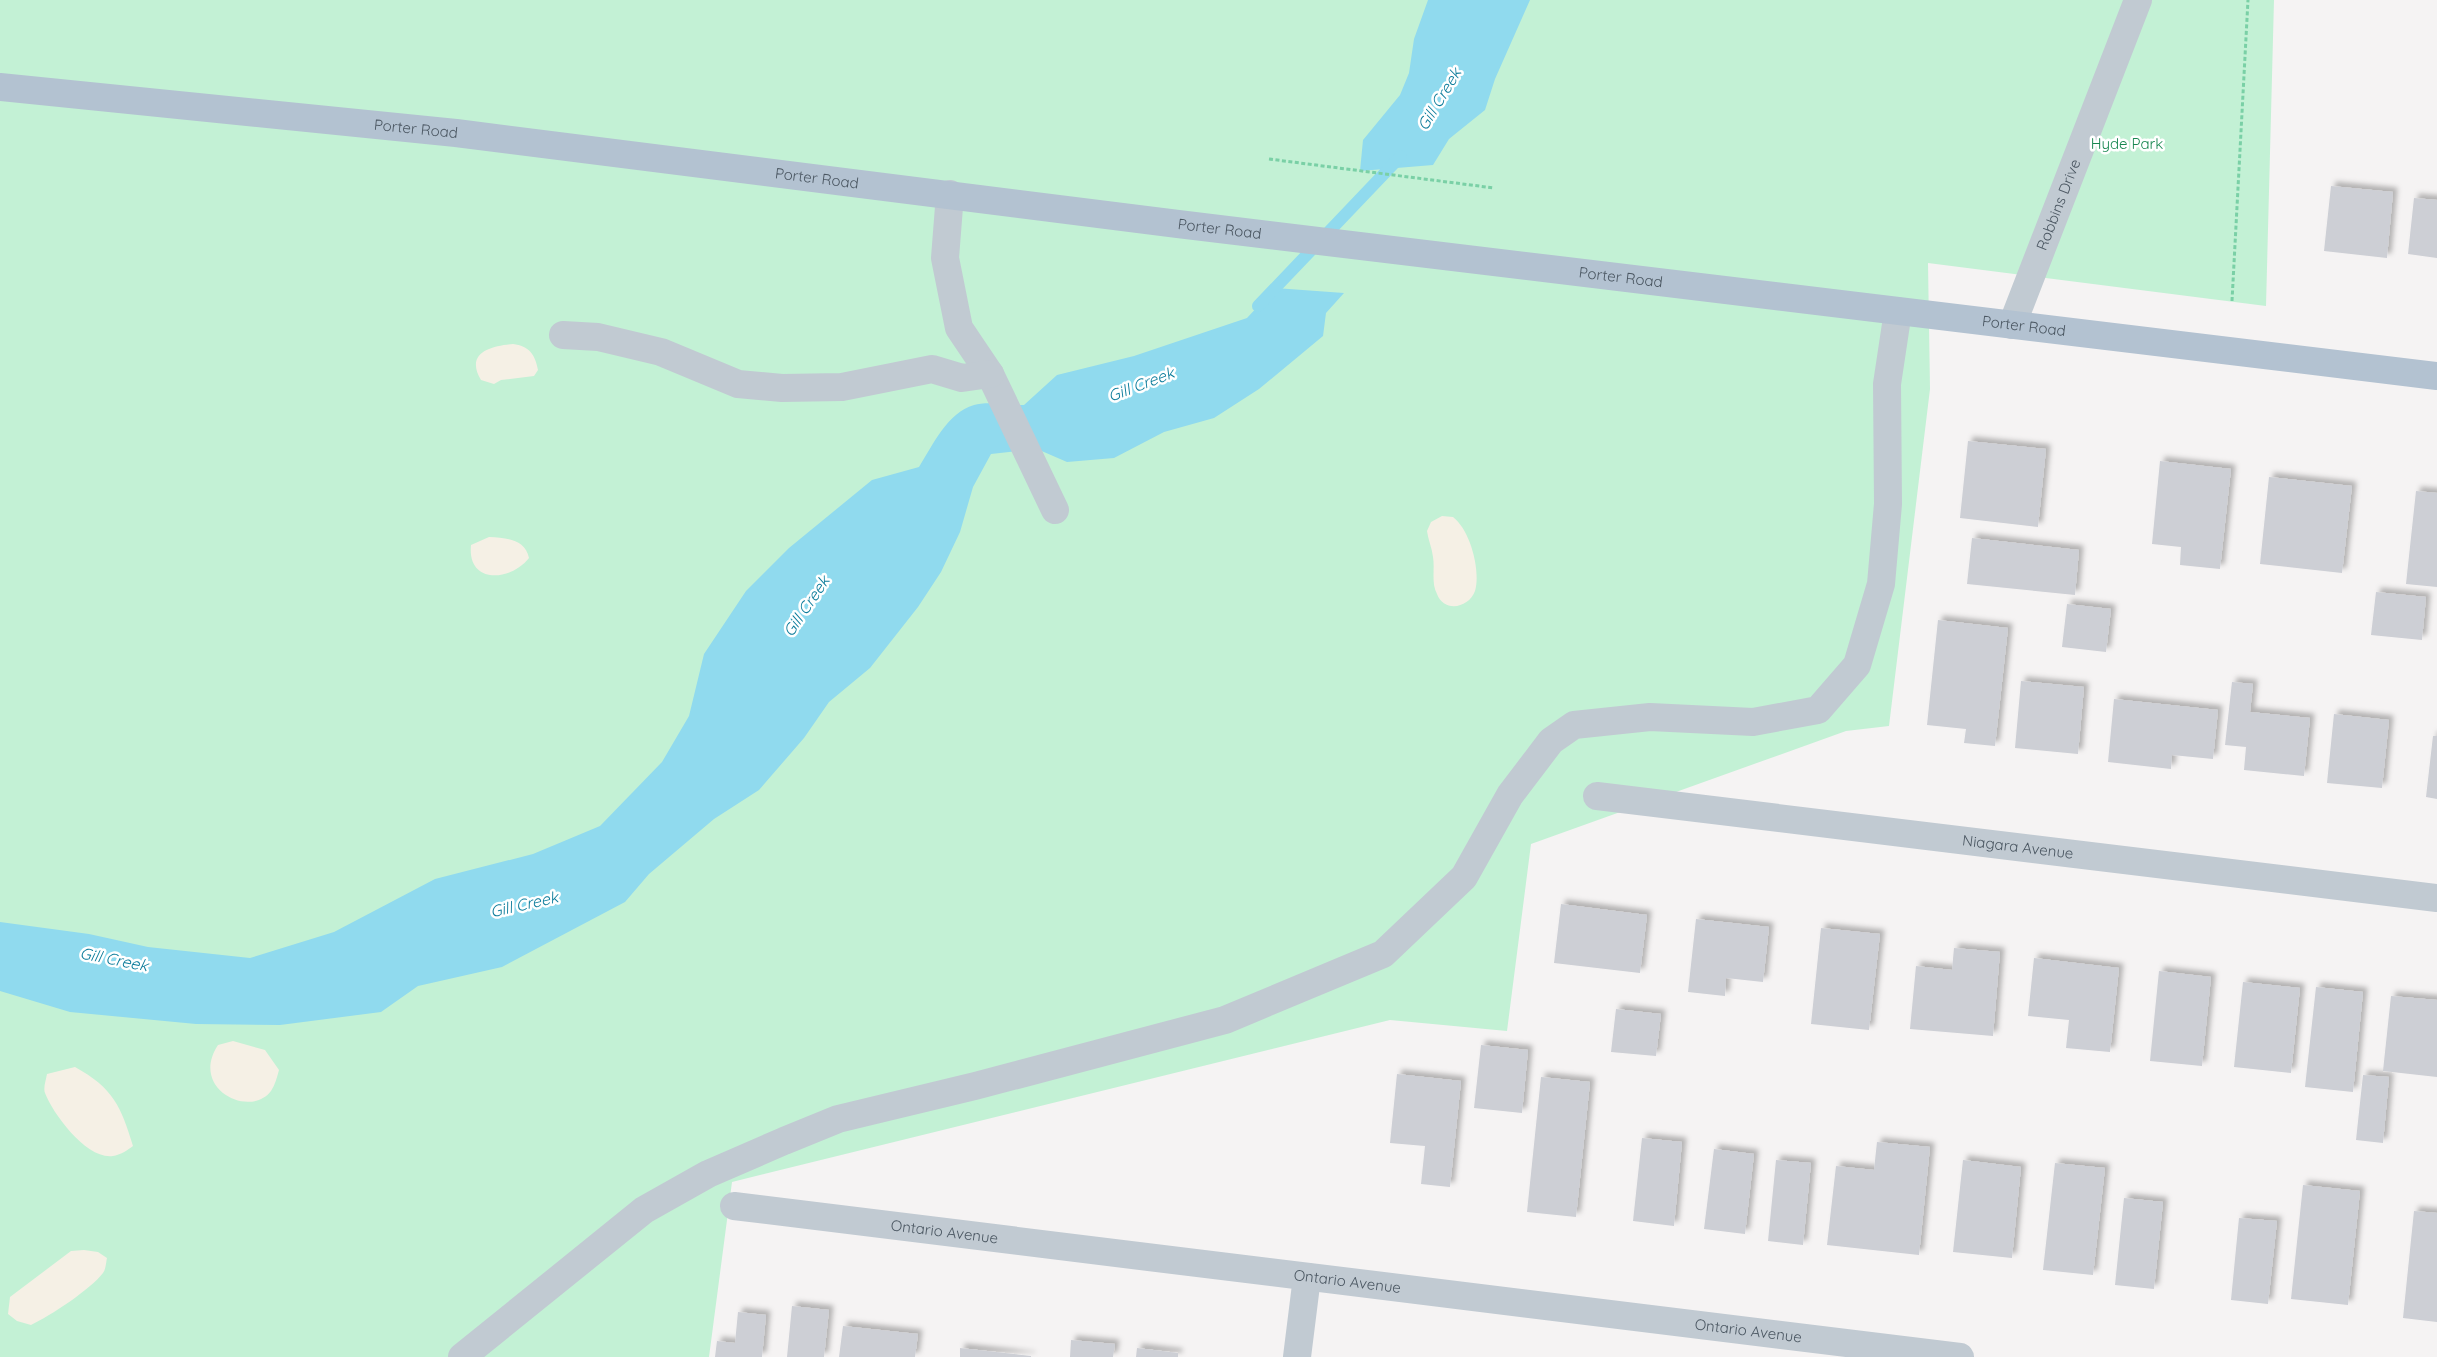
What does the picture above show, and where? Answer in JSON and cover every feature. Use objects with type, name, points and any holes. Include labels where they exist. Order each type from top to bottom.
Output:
[{"type":"main road","name":"Porter Road","points":[[0,87],[456,132],[1263,234],[2437,376]]},
{"type":"street","name":"Robbins Drive","points":[[2012,325],[2138,0]]},
{"type":"street","points":[[950,194],[945,258],[959,328],[990,374],[1055,510]]},
{"type":"street","points":[[462,1357],[644,1210],[708,1174],[838,1119],[975,1086],[1226,1020],[1383,954],[1464,877],[1510,795],[1551,741],[1574,725],[1650,717],[1753,722],[1818,710],[1857,665],[1881,584],[1888,504],[1887,384],[1898,311]]},
{"type":"street","points":[[562,335],[598,337],[652,350],[704,368],[738,384],[782,388],[842,387],[932,369],[962,378],[990,374]]},
{"type":"street","name":"Niagara Avenue","points":[[1597,796],[2437,898]]},
{"type":"street","name":"Ontario Avenue","points":[[734,1206],[1960,1357]]},
{"type":"street","points":[[1297,1357],[1307,1277]]},
{"type":"path","points":[[2232,301],[2248,0]]},
{"type":"path","points":[[1269,159],[1494,188]]},
{"type":"green space","name":"Hyde Park","points":[[0,0],[2274,0],[2266,306],[1928,263],[1930,389],[1889,726],[1846,731],[1531,844],[1507,1031],[1390,1020],[732,1182],[709,1357],[0,1357]]},
{"type":"sand","points":[[513,344],[527,349],[533,355],[538,370],[534,376],[501,380],[494,384],[481,380],[477,371],[476,363],[478,357],[489,349]]},
{"type":"sand","points":[[1442,516],[1453,517],[1459,523],[1469,541],[1475,562],[1475,591],[1468,601],[1456,606],[1445,604],[1440,600],[1434,585],[1433,557],[1427,531],[1431,522]]},
{"type":"sand","points":[[489,537],[509,539],[519,543],[524,547],[529,558],[511,572],[501,575],[483,573],[476,567],[472,558],[471,545]]},
{"type":"sand","points":[[233,1041],[265,1050],[279,1070],[271,1091],[262,1099],[250,1102],[237,1100],[226,1095],[216,1086],[211,1075],[211,1061],[218,1045]]},
{"type":"sand","points":[[75,1067],[98,1083],[114,1099],[133,1146],[126,1151],[113,1156],[93,1151],[72,1134],[55,1112],[44,1091],[47,1074]]},
{"type":"sand","points":[[71,1251],[98,1252],[107,1258],[103,1273],[89,1287],[59,1309],[31,1325],[17,1321],[8,1314],[10,1297]]},
{"type":"water","points":[[1428,0],[1530,0],[1495,79],[1485,110],[1449,139],[1433,165],[1360,171],[1363,140],[1400,95],[1409,73],[1414,39]]},
{"type":"water","points":[[1275,288],[1344,293],[1326,313],[1323,336],[1259,389],[1214,418],[1164,432],[1114,458],[1067,462],[1037,449],[991,454],[973,487],[960,532],[941,572],[918,607],[870,668],[829,702],[804,738],[759,790],[714,819],[649,874],[625,902],[502,967],[418,986],[381,1012],[280,1025],[196,1024],[70,1012],[0,991],[0,922],[89,934],[148,947],[250,958],[334,932],[435,879],[533,854],[600,826],[662,762],[689,716],[704,654],[746,591],[789,548],[872,480],[919,467],[948,422],[964,409],[985,403],[1024,405],[1057,375],[1134,356],[1247,318]]},
{"type":"building","points":[[2331,186],[2393,192],[2387,258],[2324,251]]},
{"type":"building","points":[[2414,198],[2437,200],[2437,258],[2408,254]]},
{"type":"building","points":[[1968,441],[2046,449],[2038,527],[1960,518]]},
{"type":"building","points":[[2160,461],[2231,469],[2220,569],[2180,565],[2181,547],[2152,544]]},
{"type":"building","points":[[2269,477],[2352,486],[2342,573],[2260,564]]},
{"type":"building","points":[[2416,491],[2437,493],[2437,587],[2406,584]]},
{"type":"building","points":[[1972,538],[2079,550],[2075,595],[1967,584]]},
{"type":"building","points":[[2376,592],[2426,597],[2422,640],[2371,635]]},
{"type":"building","points":[[2067,604],[2111,609],[2106,652],[2062,647]]},
{"type":"building","points":[[1938,620],[2008,628],[1995,746],[1964,743],[1966,729],[1927,725]]},
{"type":"building","points":[[2021,681],[2084,687],[2078,754],[2015,748]]},
{"type":"building","points":[[2232,682],[2253,684],[2250,712],[2310,718],[2304,776],[2244,770],[2246,747],[2225,745]]},
{"type":"building","points":[[2114,699],[2218,710],[2213,759],[2172,755],[2171,769],[2108,762]]},
{"type":"building","points":[[2334,714],[2389,720],[2382,788],[2327,783]]},
{"type":"building","points":[[2433,736],[2437,736],[2437,799],[2426,797]]},
{"type":"building","points":[[1561,904],[1647,915],[1640,973],[1554,963]]},
{"type":"building","points":[[1696,919],[1769,927],[1763,982],[1726,978],[1725,996],[1688,992]]},
{"type":"building","points":[[1821,928],[1880,934],[1869,1030],[1811,1024]]},
{"type":"building","points":[[1954,948],[2000,952],[1993,1036],[1910,1029],[1916,966],[1952,970]]},
{"type":"building","points":[[2034,958],[2119,968],[2110,1052],[2066,1048],[2069,1020],[2028,1016]]},
{"type":"building","points":[[2159,971],[2211,977],[2202,1066],[2150,1061]]},
{"type":"building","points":[[2243,982],[2300,988],[2291,1073],[2234,1067]]},
{"type":"building","points":[[2316,987],[2363,992],[2353,1092],[2305,1087]]},
{"type":"building","points":[[2391,996],[2437,1000],[2437,1077],[2383,1071]]},
{"type":"building","points":[[1616,1009],[1661,1014],[1656,1056],[1611,1052]]},
{"type":"building","points":[[1481,1045],[1528,1050],[1522,1113],[1474,1108]]},
{"type":"building","points":[[1397,1074],[1461,1081],[1450,1187],[1421,1184],[1425,1146],[1390,1143]]},
{"type":"building","points":[[2363,1075],[2389,1077],[2383,1143],[2356,1140]]},
{"type":"building","points":[[1541,1077],[1590,1082],[1576,1217],[1527,1212]]},
{"type":"building","points":[[1642,1138],[1682,1142],[1674,1226],[1633,1221]]},
{"type":"building","points":[[1877,1142],[1930,1147],[1919,1255],[1827,1245],[1836,1166],[1874,1170]]},
{"type":"building","points":[[1714,1149],[1754,1154],[1745,1234],[1704,1229]]},
{"type":"building","points":[[1776,1160],[1811,1163],[1803,1245],[1768,1241]]},
{"type":"building","points":[[1963,1160],[2021,1167],[2012,1258],[1953,1252]]},
{"type":"building","points":[[2055,1163],[2105,1168],[2093,1275],[2043,1270]]},
{"type":"building","points":[[2303,1185],[2360,1191],[2348,1305],[2291,1299]]},
{"type":"building","points":[[2124,1198],[2163,1202],[2154,1289],[2115,1285]]},
{"type":"building","points":[[2414,1211],[2437,1213],[2437,1322],[2403,1318]]},
{"type":"building","points":[[2239,1218],[2277,1221],[2268,1304],[2231,1300]]},
{"type":"building","points":[[792,1306],[829,1310],[824,1357],[787,1357]]},
{"type":"building","points":[[738,1312],[766,1315],[762,1357],[715,1357],[717,1341],[735,1343]]},
{"type":"building","points":[[843,1326],[918,1334],[915,1357],[839,1357]]},
{"type":"building","points":[[1071,1340],[1115,1344],[1113,1357],[1070,1357]]},
{"type":"building","points":[[960,1348],[1031,1356],[1031,1357],[960,1357]]},
{"type":"building","points":[[1137,1348],[1178,1353],[1178,1357],[1136,1357]]},
{"type":"waterway","name":"Gill Creek","points":[[1258,306],[1401,156]]}]
